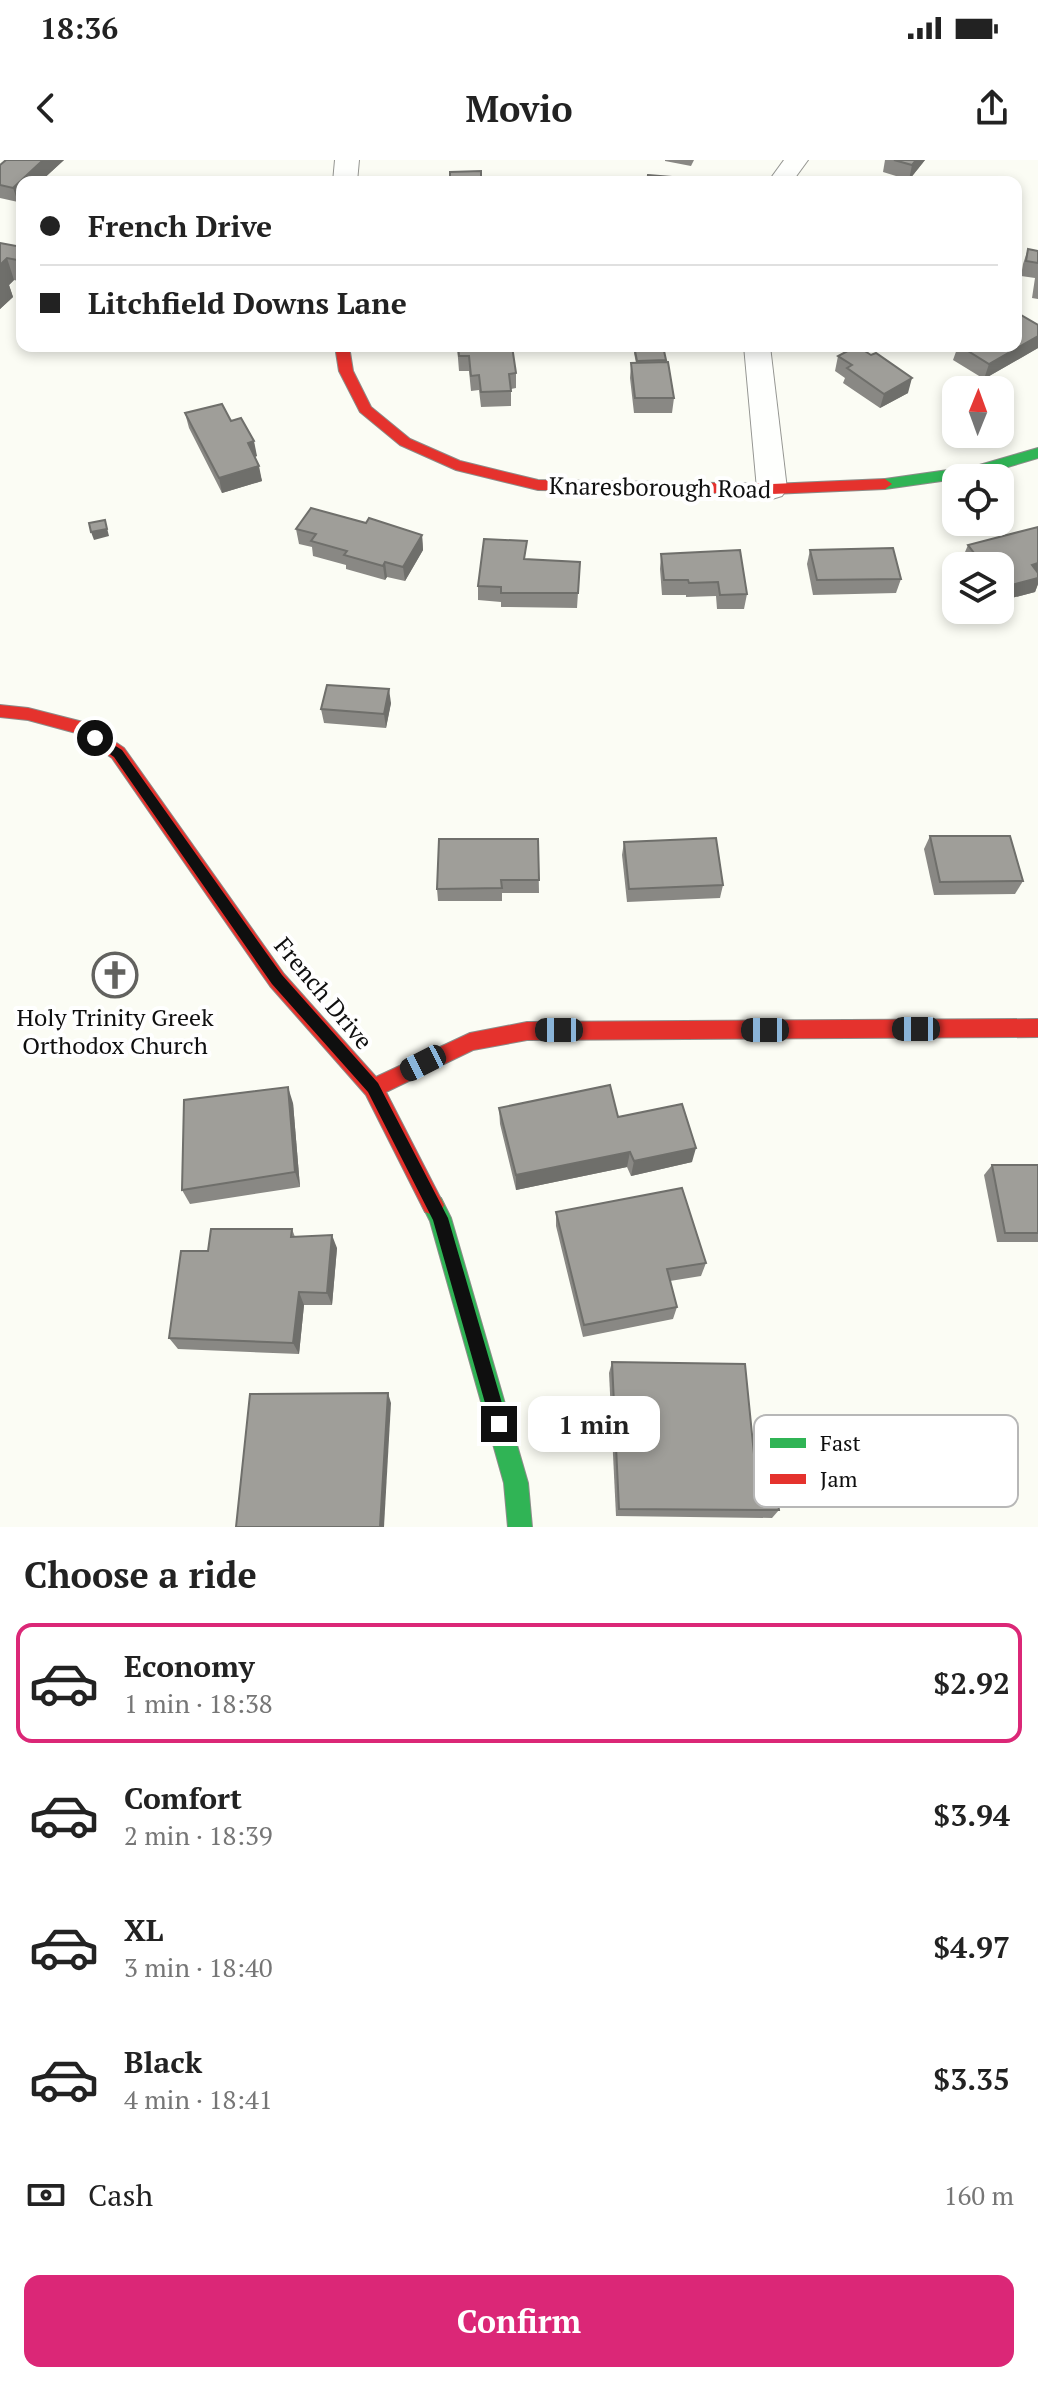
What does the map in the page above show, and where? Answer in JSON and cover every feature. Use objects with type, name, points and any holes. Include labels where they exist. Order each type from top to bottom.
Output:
[{"type":"street","name":"Knaresborough Road","points":[[343,352],[346,371],[365,409],[405,442],[456,465],[538,485],[772,489],[881,485],[977,471],[1038,453]]},
{"type":"street","points":[[758,352],[772,489]]},
{"type":"street","name":"French Drive","points":[[0,711],[28,714],[81,728],[118,753],[277,980],[373,1088],[440,1218],[516,1483],[520,1527]]},
{"type":"street","points":[[373,1088],[470,1042],[527,1031],[1038,1028]]},
{"type":"building","points":[[6,160],[43,160],[26,176],[16,176],[13,188],[0,185],[0,165]]},
{"type":"building","points":[[894,160],[916,160],[912,165]]},
{"type":"building","points":[[481,171],[481,176],[450,176],[450,172]]},
{"type":"building","points":[[0,243],[16,246],[16,260],[7,258],[0,265]]},
{"type":"building","points":[[1028,249],[1038,251],[1038,263],[1026,261]]},
{"type":"building","points":[[1022,316],[1038,325],[1038,336],[1022,345]]},
{"type":"building","points":[[459,352],[513,352],[516,373],[509,374],[511,391],[481,392],[479,375],[471,376],[469,356],[459,356]]},
{"type":"building","points":[[635,352],[664,352],[666,360],[637,361]]},
{"type":"building","points":[[846,352],[876,353],[912,378],[884,394],[847,368],[852,365],[838,356]]},
{"type":"building","points":[[970,352],[1010,352],[989,364]]},
{"type":"building","points":[[668,362],[674,398],[635,398],[631,363]]},
{"type":"building","points":[[222,404],[231,421],[241,418],[254,441],[248,443],[259,466],[219,478],[185,413]]},
{"type":"building","points":[[311,508],[366,523],[369,518],[422,535],[403,567],[385,562],[383,566],[344,555],[347,551],[311,541],[316,534],[296,529]]},
{"type":"building","points":[[105,520],[107,529],[91,532],[89,523]]},
{"type":"building","points":[[1038,527],[1038,563],[1032,565],[1038,578],[1014,584],[1014,552],[973,552],[968,545],[1014,536],[1014,533]]},
{"type":"building","points":[[484,539],[527,541],[524,559],[580,562],[578,593],[501,593],[501,587],[478,586]]},
{"type":"building","points":[[893,548],[901,579],[817,580],[810,550]]},
{"type":"building","points":[[740,550],[747,594],[720,595],[718,582],[664,580],[661,554]]},
{"type":"building","points":[[327,685],[389,689],[384,714],[321,709]]},
{"type":"building","points":[[930,836],[1010,836],[1023,881],[940,882]]},
{"type":"building","points":[[716,838],[723,885],[629,889],[624,842]]},
{"type":"building","points":[[439,839],[538,839],[539,880],[501,880],[502,888],[437,889]]},
{"type":"building","points":[[610,1085],[618,1117],[682,1104],[696,1148],[634,1161],[630,1152],[516,1175],[499,1108]]},
{"type":"building","points":[[288,1087],[295,1172],[182,1190],[184,1100]]},
{"type":"building","points":[[992,1165],[1038,1165],[1038,1233],[1005,1233]]},
{"type":"building","points":[[682,1188],[706,1263],[667,1269],[677,1307],[584,1325],[556,1212]]},
{"type":"building","points":[[211,1229],[292,1229],[291,1237],[332,1235],[327,1293],[299,1292],[293,1343],[169,1338],[181,1251],[208,1251]]},
{"type":"building","points":[[612,1362],[745,1364],[754,1454],[754,1507],[779,1507],[779,1510],[619,1509]]},
{"type":"building","points":[[388,1393],[380,1527],[236,1527],[250,1394]]},
{"type":"traffic: fast","points":[[885,484],[977,471],[1038,453]]},
{"type":"traffic: fast","points":[[433,1205],[440,1218],[516,1483],[520,1527]]},
{"type":"traffic: jam","points":[[343,352],[346,371],[365,409],[405,442],[456,465],[538,485],[772,489],[885,484]]},
{"type":"traffic: jam","points":[[0,711],[28,714],[81,728],[118,753],[277,980],[373,1088],[433,1205]]},
{"type":"traffic: jam","points":[[373,1088],[470,1042],[527,1031],[1038,1028]]},
{"type":"place","name":"Holy Trinity Greek Orthodox Church","points":[[115,975]]},
{"type":"route","points":[[95,738],[118,753],[277,980],[373,1088],[440,1218],[499,1424]]}]
